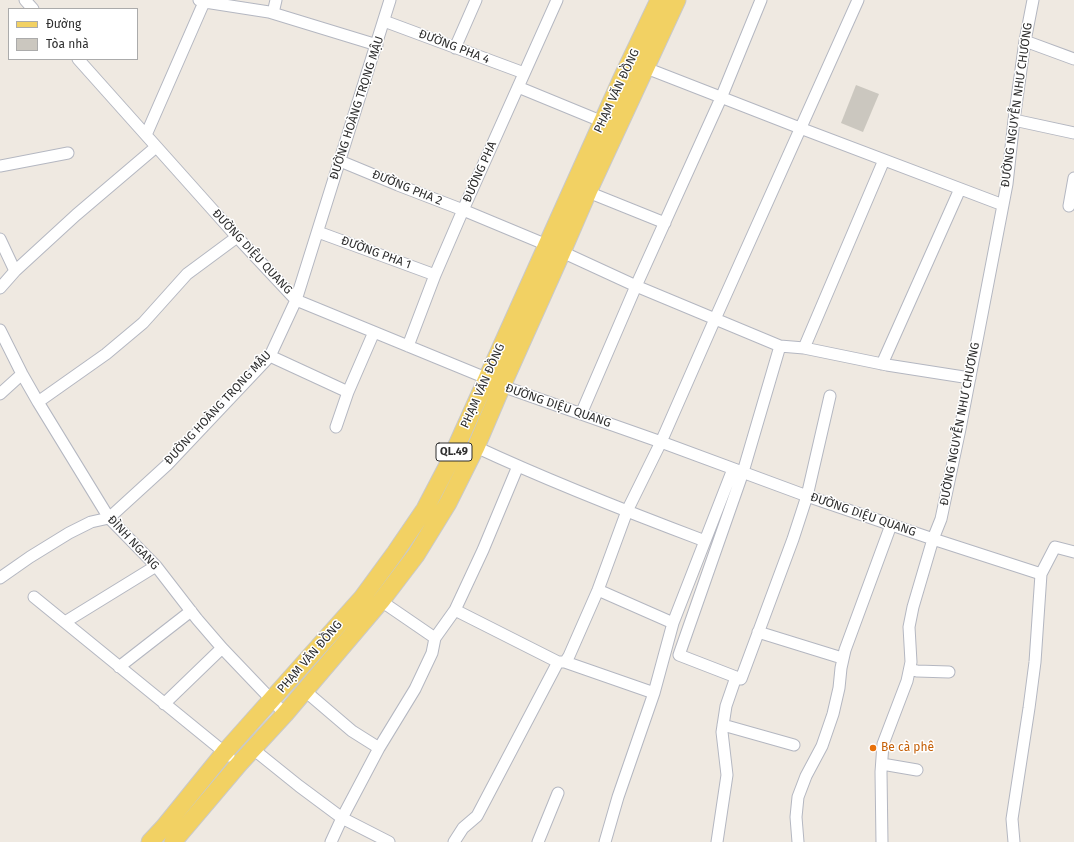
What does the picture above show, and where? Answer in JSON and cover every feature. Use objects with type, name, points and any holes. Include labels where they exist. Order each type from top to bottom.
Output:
[{"type":"main road","name":"PHẠM VĂN ĐỒNG","points":[[173,842],[381,601],[416,555],[448,504],[476,447],[502,386],[603,122],[659,0]]},
{"type":"main road","name":"PHẠM VĂN ĐỒNG","points":[[150,842],[224,753],[362,598],[425,509],[449,463],[486,378],[555,249],[588,192],[677,0]]},
{"type":"street","points":[[25,0],[32,8]]},
{"type":"street","points":[[272,13],[276,0]]},
{"type":"street","name":"ĐƯỜNG HOÀNG TRỌNG MẬU","points":[[0,578],[30,557],[69,533],[91,522],[109,518],[167,465],[270,356],[296,300],[390,0]]},
{"type":"street","points":[[455,48],[476,0]]},
{"type":"street","name":"ĐƯỜNG PHA","points":[[408,346],[435,275],[557,0]]},
{"type":"street","points":[[581,414],[636,286],[721,98],[761,0]]},
{"type":"street","points":[[454,842],[463,828],[477,816],[561,662],[570,656],[598,590],[627,511],[661,442],[858,0]]},
{"type":"street","name":"ĐƯỜNG NGUYỄN NHƯ CHƯƠNG","points":[[882,842],[883,744],[907,681],[910,669],[909,628],[913,607],[933,539],[941,520],[970,378],[1007,184],[1014,120],[1032,0]]},
{"type":"street","points":[[146,135],[203,1],[272,13],[377,45]]},
{"type":"street","name":"ĐƯỜNG PHA 4","points":[[384,21],[524,73]]},
{"type":"street","points":[[1025,41],[1074,59]]},
{"type":"street","name":"ĐƯỜNG DIỆU QUANG","points":[[79,60],[236,237],[296,300],[486,378],[502,386],[661,442],[807,496],[1041,574]]},
{"type":"street","points":[[646,68],[1003,205]]},
{"type":"street","points":[[518,87],[618,128]]},
{"type":"street","points":[[1014,120],[1074,133]]},
{"type":"street","points":[[0,288],[15,271],[76,215],[156,146]]},
{"type":"street","points":[[0,166],[68,153]]},
{"type":"street","points":[[804,348],[884,160]]},
{"type":"street","name":"ĐƯỜNG PHA 2","points":[[340,161],[398,186],[463,210],[555,249],[636,286],[780,346],[804,348],[882,364],[970,378]]},
{"type":"street","points":[[1069,206],[1074,178]]},
{"type":"street","points":[[882,364],[960,189]]},
{"type":"street","points":[[588,192],[664,223]]},
{"type":"street","name":"ĐƯỜNG PHA 1","points":[[318,232],[435,275]]},
{"type":"street","points":[[38,402],[106,354],[142,323],[187,274],[236,237]]},
{"type":"street","points":[[0,239],[15,271]]},
{"type":"street","name":"ĐÌNH NGANG","points":[[0,330],[38,402],[109,518],[156,566],[222,648],[285,714]]},
{"type":"street","points":[[336,427],[348,392],[374,332]]},
{"type":"street","points":[[780,346],[679,655],[741,679],[807,496],[830,396]]},
{"type":"street","points":[[270,356],[348,392]]},
{"type":"street","points":[[0,394],[22,374]]},
{"type":"street","points":[[476,447],[627,511],[705,541]]},
{"type":"street","points":[[331,842],[379,748],[415,689],[432,654],[435,638],[455,610],[483,550],[518,466]]},
{"type":"street","points":[[605,842],[618,797],[654,693],[673,623],[705,541],[738,471]]},
{"type":"street","points":[[798,842],[796,817],[798,797],[806,776],[822,746],[833,714],[839,688],[842,658],[891,525]]},
{"type":"street","points":[[1014,842],[1012,819],[1029,708],[1041,574],[1055,547],[1074,552]]},
{"type":"street","points":[[65,622],[156,566]]},
{"type":"street","points":[[598,590],[673,623]]},
{"type":"street","points":[[34,597],[239,764]]},
{"type":"street","points":[[381,601],[435,638]]},
{"type":"street","points":[[455,610],[561,662],[654,693]]},
{"type":"street","points":[[119,667],[191,611]]},
{"type":"street","points":[[758,632],[842,658]]},
{"type":"street","points":[[164,704],[222,648]]},
{"type":"street","points":[[910,669],[918,671],[949,672]]},
{"type":"street","points":[[716,842],[727,775],[722,732],[726,706],[736,677]]},
{"type":"street","points":[[304,690],[352,731],[379,748]]},
{"type":"street","points":[[723,725],[794,745]]},
{"type":"street","points":[[253,749],[342,818],[389,842]]},
{"type":"street","points":[[882,764],[917,770]]},
{"type":"street","points":[[538,842],[558,793]]},
{"type":"building","points":[[856,85],[879,94],[863,132],[841,123]]},
{"type":"place","name":"Be cà phê","points":[[873,748]]}]
